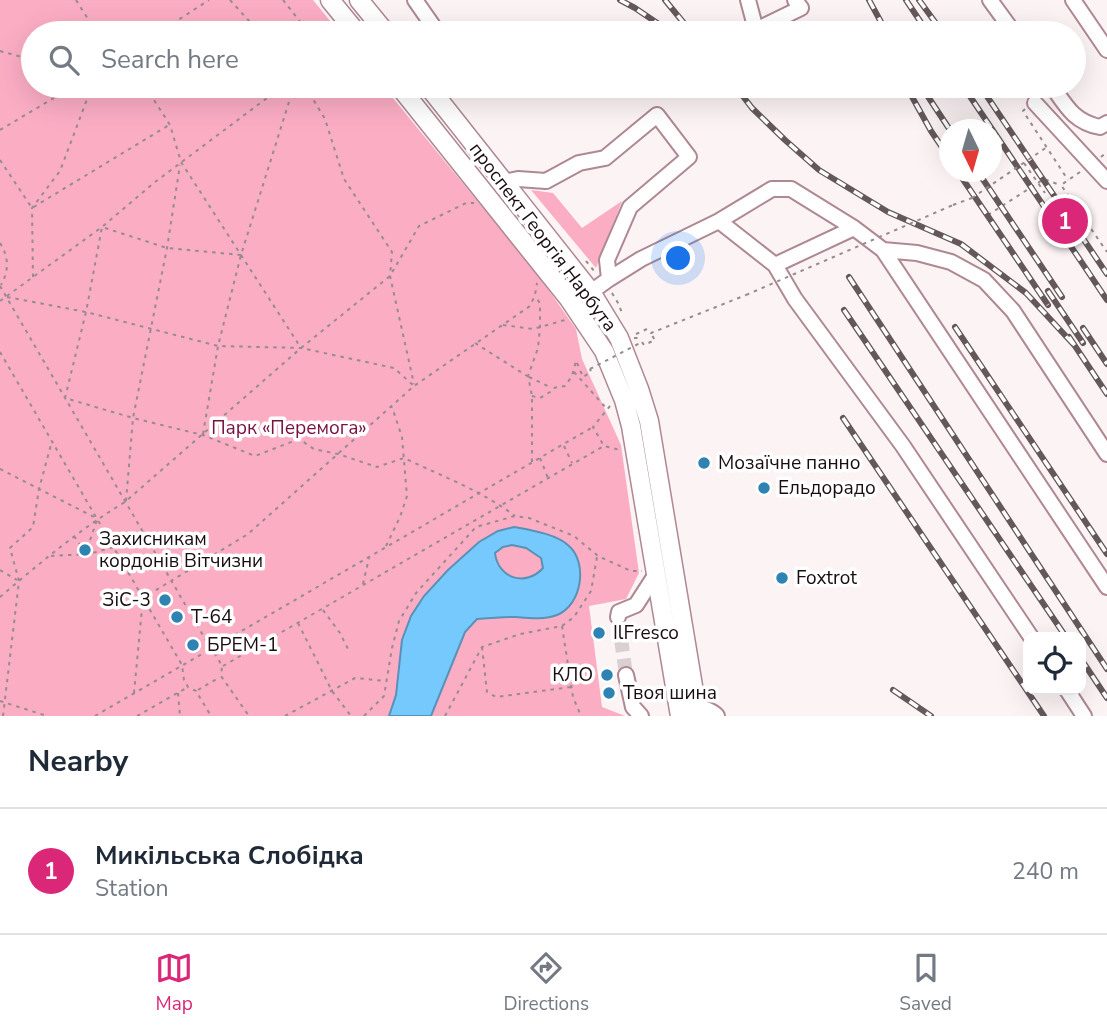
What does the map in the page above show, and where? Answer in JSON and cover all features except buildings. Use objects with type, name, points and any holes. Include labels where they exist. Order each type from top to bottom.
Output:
[{"type":"main road","points":[[330,0],[347,21]]},
{"type":"main road","points":[[359,0],[376,21]]},
{"type":"main road","name":"проспект Георгія Нарбута","points":[[409,98],[569,299],[604,351],[624,400],[631,426],[648,572],[680,716]]},
{"type":"main road","name":"проспект Георгія Нарбута","points":[[438,98],[591,292],[619,338],[649,421],[670,505],[696,709]]},
{"type":"street","points":[[415,0],[430,21]]},
{"type":"street","points":[[748,0],[754,21]]},
{"type":"street","points":[[774,21],[801,8],[794,0]]},
{"type":"street","points":[[990,0],[1005,21]]},
{"type":"street","points":[[1073,0],[1107,50]]},
{"type":"street","points":[[1060,98],[1071,113],[1082,122],[1100,127],[1107,123]]},
{"type":"street","points":[[1029,107],[1107,181]]},
{"type":"street","points":[[504,182],[545,181],[579,163],[606,158],[657,115],[688,157],[630,207],[607,260],[609,279]]},
{"type":"street","points":[[591,292],[641,259],[719,221],[772,189],[791,189],[854,228],[883,250],[1107,587]]},
{"type":"street","points":[[719,221],[775,265],[795,299],[903,446],[1028,632]]},
{"type":"street","points":[[775,265],[854,228]]},
{"type":"street","points":[[883,250],[918,253],[951,262],[984,280],[1013,311],[1107,454]]},
{"type":"street","points":[[618,617],[622,610],[636,605],[648,572]]},
{"type":"street","points":[[626,676],[633,707],[641,716]]},
{"type":"street","points":[[1070,695],[1084,716]]},
{"type":"street","points":[[696,709],[700,707],[717,716]]},
{"type":"path","points":[[76,0],[89,21]]},
{"type":"path","points":[[177,21],[209,0]]},
{"type":"path","points":[[230,0],[249,21]]},
{"type":"path","points":[[283,0],[300,21]]},
{"type":"path","points":[[0,51],[21,57]]},
{"type":"path","points":[[0,130],[54,98]]},
{"type":"path","points":[[32,208],[60,171],[87,98]]},
{"type":"path","points":[[153,98],[170,125],[181,162],[301,348]]},
{"type":"path","points":[[0,301],[102,228],[155,182],[266,98]]},
{"type":"path","points":[[203,435],[218,346],[241,255],[290,98]]},
{"type":"path","points":[[312,98],[325,119],[344,179],[393,252],[390,276],[414,386]]},
{"type":"path","points":[[1029,107],[1046,147],[1069,181],[1061,185]]},
{"type":"path","points":[[32,208],[170,125]]},
{"type":"path","points":[[651,333],[972,198],[1046,147]]},
{"type":"path","points":[[0,160],[32,208],[33,278]]},
{"type":"path","points":[[125,502],[132,418],[167,248],[181,162]]},
{"type":"path","points":[[1024,163],[1045,194]]},
{"type":"path","points":[[988,215],[1044,179],[1061,185],[1107,252]]},
{"type":"path","points":[[0,597],[74,536],[125,502],[301,348],[390,276],[419,226],[466,203],[479,203]]},
{"type":"path","points":[[102,228],[167,248],[241,255]]},
{"type":"path","points":[[65,398],[86,312],[102,228]]},
{"type":"path","points":[[0,243],[7,257],[5,277],[0,286],[222,667],[221,676],[249,716]]},
{"type":"path","points":[[143,598],[248,534],[414,386],[530,306],[538,275]]},
{"type":"path","points":[[532,462],[528,376],[538,348],[540,327],[540,304],[535,295]]},
{"type":"path","points":[[6,297],[86,312],[218,346],[301,348],[394,368],[414,386]]},
{"type":"path","points":[[503,325],[533,329],[573,318]]},
{"type":"path","points":[[475,343],[553,388],[565,386],[572,376],[576,361],[583,377],[591,372],[590,369],[642,342],[644,345],[655,340],[647,329],[636,334],[638,338]]},
{"type":"path","points":[[0,352],[183,665],[184,680],[188,687],[197,691],[211,716]]},
{"type":"path","points":[[573,371],[607,409]]},
{"type":"path","points":[[531,396],[540,398],[553,388]]},
{"type":"path","points":[[65,398],[203,435],[254,456],[299,439],[314,449],[377,467],[404,458],[480,493],[516,516],[574,536],[598,556],[631,571],[648,572]]},
{"type":"path","points":[[95,716],[564,445],[593,427],[615,400]]},
{"type":"path","points":[[384,548],[407,496],[402,436],[392,406]]},
{"type":"path","points":[[593,427],[604,446]]},
{"type":"path","points":[[3,716],[1,702],[19,581],[10,548],[33,527],[38,489],[52,441]]},
{"type":"path","points":[[564,445],[572,464]]},
{"type":"path","points":[[222,667],[604,446],[628,452]]},
{"type":"path","points":[[540,457],[548,478]]},
{"type":"path","points":[[0,469],[97,519]]},
{"type":"path","points":[[364,716],[384,696],[399,621],[416,593],[476,527],[516,516]]},
{"type":"path","points":[[89,554],[88,546],[97,519]]},
{"type":"path","points":[[473,522],[476,527]]},
{"type":"path","points":[[74,536],[81,546],[82,555]]},
{"type":"path","points":[[81,546],[88,546]]},
{"type":"path","points":[[50,556],[82,555],[114,547]]},
{"type":"path","points":[[444,716],[482,647],[520,634],[562,626],[574,617],[591,590],[598,556]]},
{"type":"path","points":[[363,585],[369,557]]},
{"type":"path","points":[[0,569],[19,581]]},
{"type":"path","points":[[134,693],[143,598]]},
{"type":"path","points":[[322,609],[340,633],[349,651]]},
{"type":"path","points":[[298,623],[332,691],[351,716]]},
{"type":"path","points":[[562,626],[573,698],[581,716]]},
{"type":"path","points":[[482,647],[487,692],[496,697],[571,687]]},
{"type":"path","points":[[197,691],[221,676]]},
{"type":"path","points":[[285,716],[355,678],[388,681]]},
{"type":"path","points":[[137,716],[188,687]]},
{"type":"path","points":[[178,692],[180,716]]},
{"type":"path","points":[[1,702],[47,716]]},
{"type":"green space","name":"Парк «Перемога»","points":[[0,0],[313,0],[330,21],[21,21],[21,98],[393,98],[538,275],[576,329],[582,359],[621,445],[639,573],[626,599],[589,606],[602,707],[625,716],[0,716]]},
{"type":"green space","points":[[531,190],[553,193],[582,228],[622,201],[596,268]]},
{"type":"water","points":[[514,527],[551,536],[569,546],[575,553],[580,573],[580,583],[572,602],[565,610],[547,618],[477,619],[465,632],[431,716],[389,716],[396,695],[402,640],[411,616],[424,596],[448,570],[479,542],[498,531]],"holes":[[[512,545],[526,548],[541,558],[543,568],[536,574],[521,578],[501,569],[495,553]]]},
{"type":"tunnel","points":[[618,617],[626,675]]},
{"type":"railway","points":[[620,0],[654,21]]},
{"type":"railway","points":[[665,0],[682,21]]},
{"type":"railway","points":[[869,0],[880,21]]},
{"type":"railway","points":[[906,0],[920,21]]},
{"type":"railway","points":[[919,0],[934,21]]},
{"type":"railway","points":[[744,98],[819,170],[888,212],[961,244],[1026,293],[1075,346]]},
{"type":"railway","points":[[913,98],[939,143]]},
{"type":"railway","points":[[929,98],[943,119]]},
{"type":"railway","points":[[971,98],[1107,300]]},
{"type":"railway","points":[[988,98],[1107,274]]},
{"type":"railway","points":[[965,182],[1048,305]]},
{"type":"railway","points":[[985,182],[1062,297]]},
{"type":"railway","points":[[849,277],[1107,669]]},
{"type":"railway","points":[[1048,291],[1083,343]]},
{"type":"railway","points":[[844,310],[1063,632]]},
{"type":"railway","points":[[955,327],[1107,554]]},
{"type":"railway","points":[[1083,328],[1107,364]]},
{"type":"railway","points":[[1069,337],[1107,394]]},
{"type":"railway","points":[[843,418],[1044,716]]},
{"type":"railway","points":[[1086,666],[1107,698]]},
{"type":"railway","points":[[893,690],[931,716]]},
{"type":"place","name":"Микільська Слобідка","points":[[1065,221]]},
{"type":"place","name":"Мозаїчне панно","points":[[704,463]]},
{"type":"place","name":"Ельдорадо","points":[[764,488]]},
{"type":"place","name":"Захисникам кордонів Вітчизни","points":[[85,550]]},
{"type":"place","name":"Foxtrot","points":[[782,578]]},
{"type":"place","name":"ЗіС-3","points":[[165,600]]},
{"type":"place","name":"Т-64","points":[[177,617]]},
{"type":"place","name":"IlFresco","points":[[599,633]]},
{"type":"place","name":"БРЕМ-1","points":[[193,645]]},
{"type":"place","name":"КЛО","points":[[607,675]]},
{"type":"place","name":"Твоя шина","points":[[609,693]]}]
